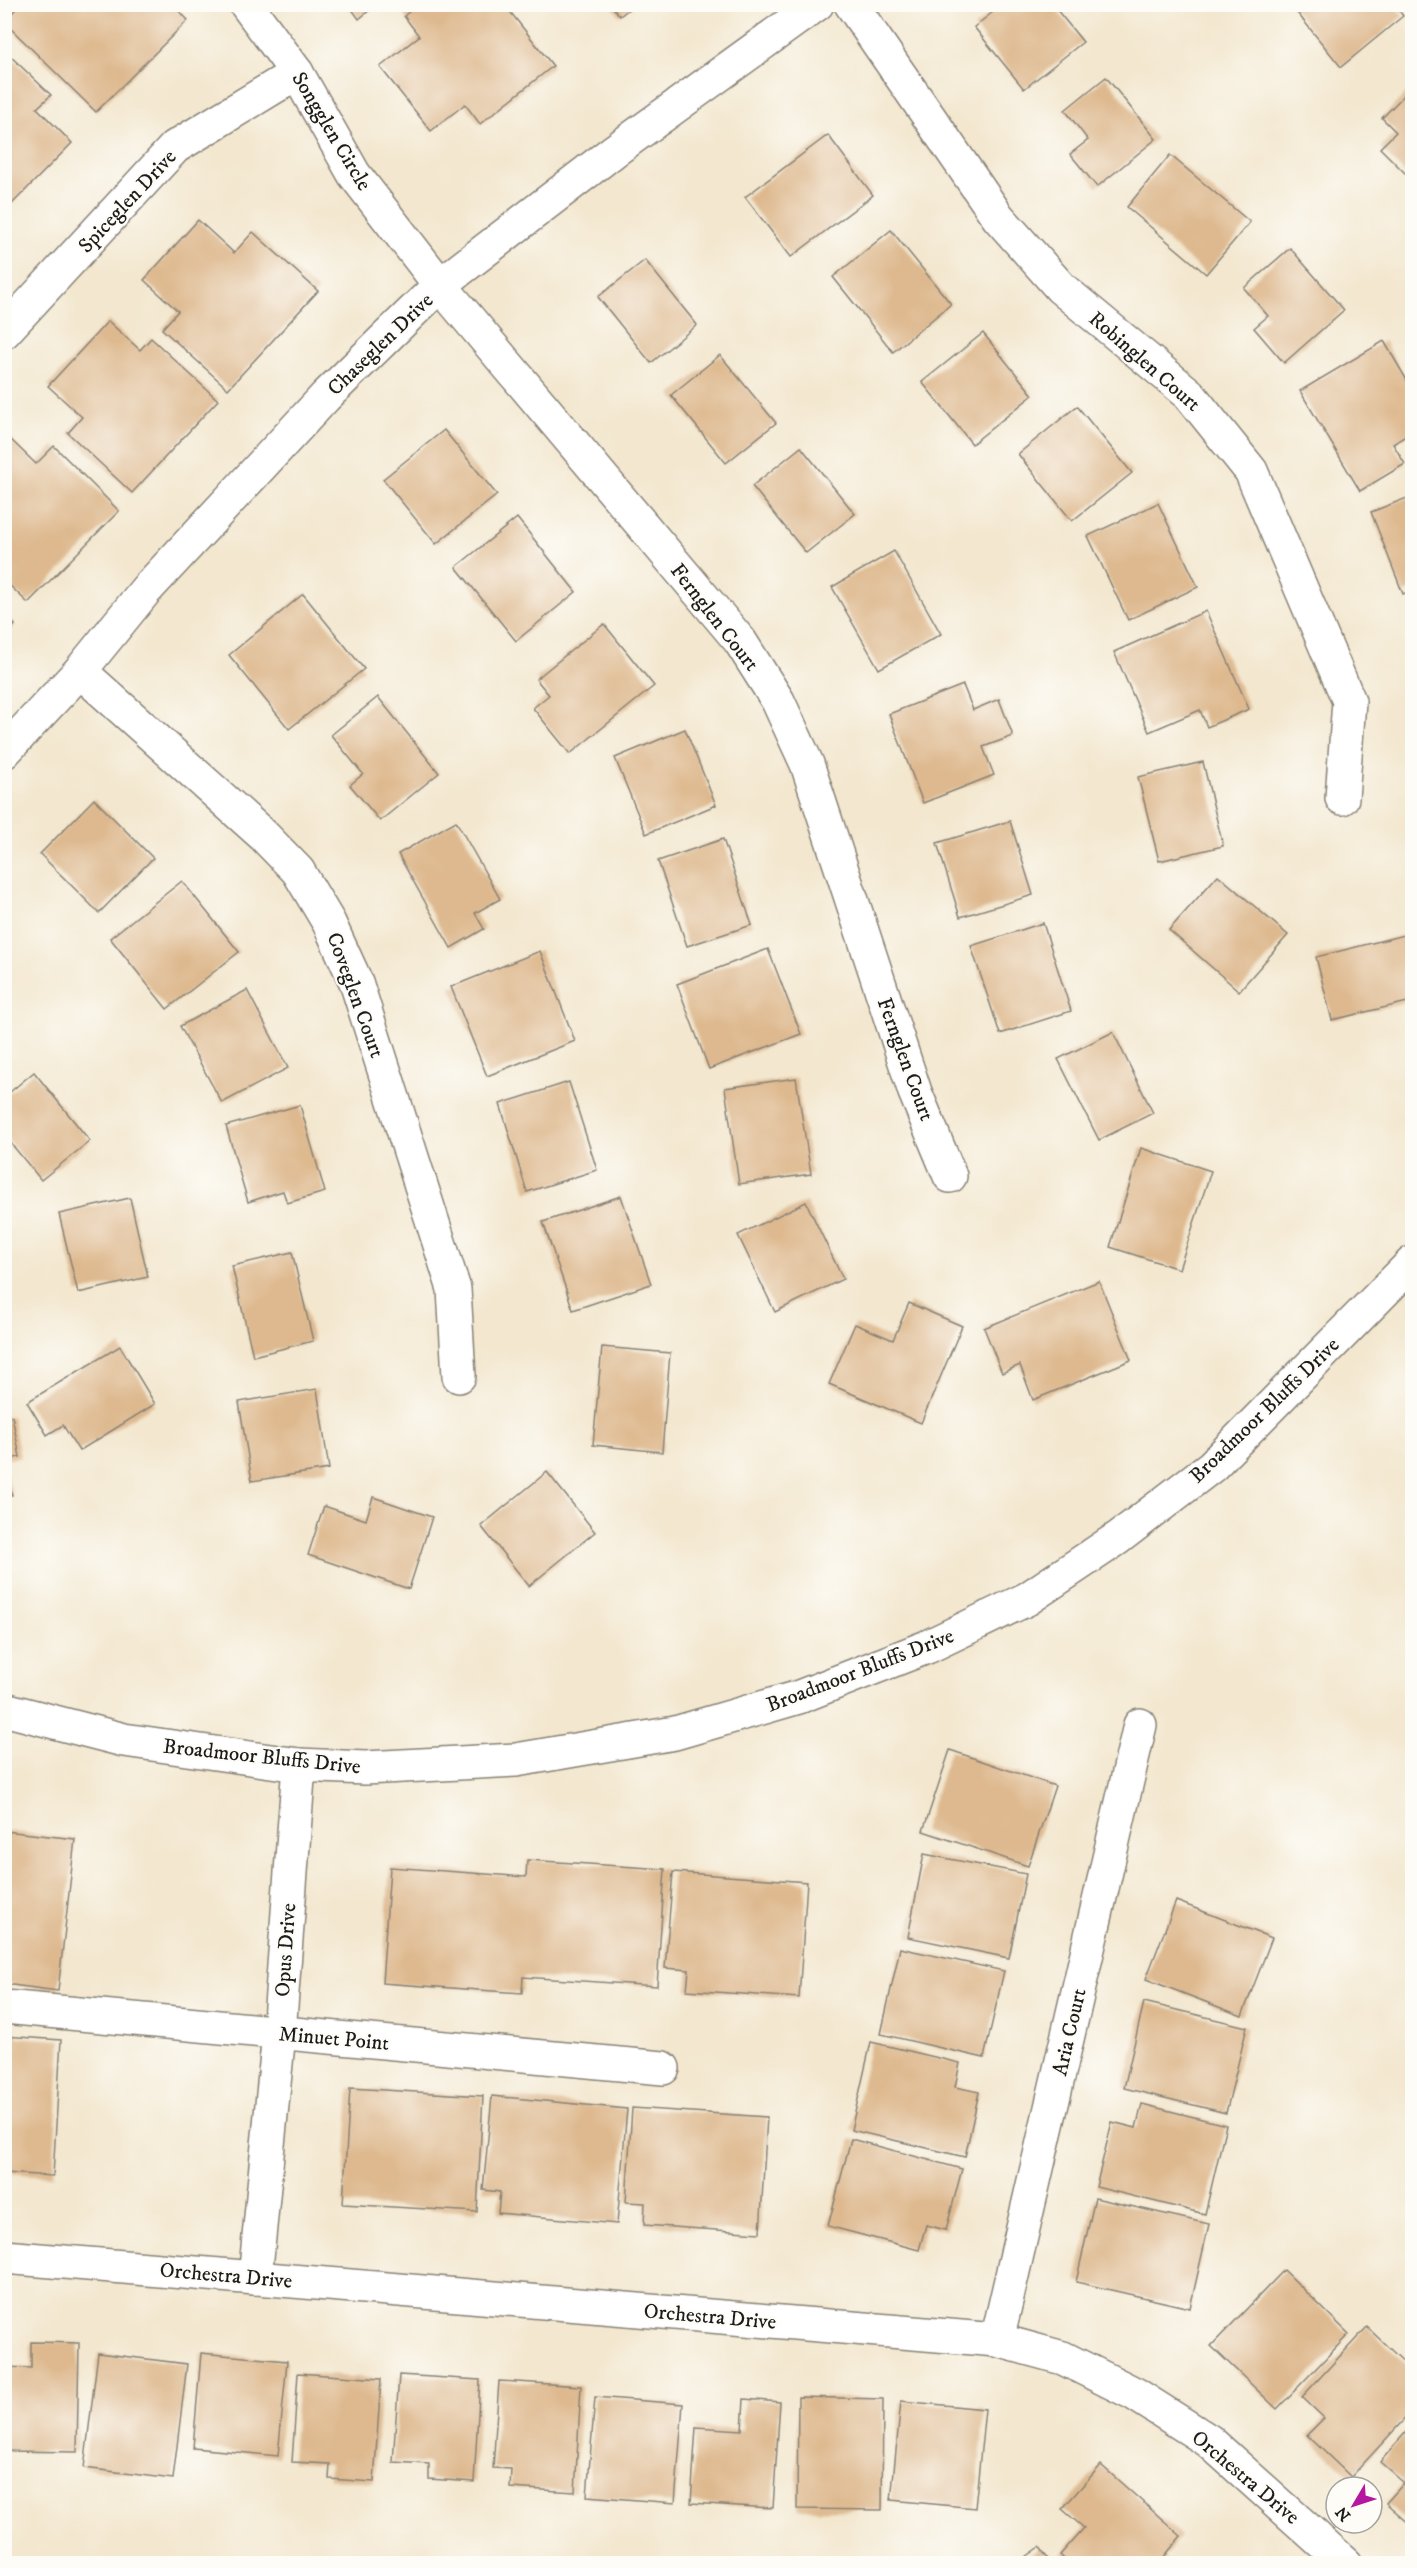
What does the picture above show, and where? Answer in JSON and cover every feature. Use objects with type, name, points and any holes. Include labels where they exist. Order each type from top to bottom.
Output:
[{"type":"street","name":"Songglen Circle","points":[[246,4],[297,73],[354,174],[440,285]]},
{"type":"street","name":"Chaseglen Drive","points":[[4,752],[80,671],[145,591],[318,405],[440,285],[614,150],[817,4]]},
{"type":"street","name":"Robinglen Court","points":[[851,4],[998,217],[1061,288],[1189,394],[1251,471],[1349,700],[1342,798]]},
{"type":"street","name":"Spiceglen Drive","points":[[4,332],[176,147],[297,73]]},
{"type":"street","name":"Fernglen Court","points":[[440,285],[740,641],[778,701],[807,764],[915,1092],[950,1176]]},
{"type":"street","name":"Coveglen Court","points":[[80,671],[263,835],[298,871],[329,922],[356,982],[454,1289],[459,1376]]},
{"type":"street","name":"Broadmoor Bluffs Drive","points":[[4,1709],[124,1740],[299,1764],[364,1768],[516,1760],[675,1732],[800,1697],[927,1647],[1027,1599],[1118,1538],[1202,1473],[1413,1263]]},
{"type":"street","name":"Aria Court","points":[[997,2340],[1140,1725]]},
{"type":"street","name":"Opus Drive","points":[[255,2278],[279,2033],[299,1764]]},
{"type":"street","name":"Minuet Point","points":[[4,2007],[663,2068]]},
{"type":"street","name":"Orchestra Drive","points":[[4,2257],[997,2340],[1063,2358],[1153,2406],[1209,2441],[1332,2559]]},
{"type":"building","points":[[20,4],[172,4],[188,20],[96,112],[4,22]]},
{"type":"building","points":[[348,4],[377,4],[359,19]]},
{"type":"building","points":[[418,4],[504,4],[553,66],[480,124],[465,104],[431,131],[380,67],[419,36],[404,16]]},
{"type":"building","points":[[610,4],[635,4],[620,16]]},
{"type":"building","points":[[1003,4],[1052,4],[1083,42],[1024,89],[974,27]]},
{"type":"building","points":[[1290,4],[1394,4],[1403,16],[1341,67]]},
{"type":"building","points":[[4,50],[51,95],[37,108],[72,143],[12,204],[4,196]]},
{"type":"building","points":[[1106,77],[1156,139],[1097,187],[1070,154],[1088,140],[1065,110]]},
{"type":"building","points":[[1412,87],[1412,180],[1380,148],[1396,132],[1382,118]]},
{"type":"building","points":[[828,135],[873,195],[791,257],[745,197]]},
{"type":"building","points":[[1170,155],[1250,222],[1206,274],[1127,207]]},
{"type":"building","points":[[198,220],[234,253],[253,232],[318,291],[228,389],[162,329],[178,311],[144,280]]},
{"type":"building","points":[[891,230],[951,304],[893,352],[833,277]]},
{"type":"building","points":[[1290,248],[1344,310],[1284,363],[1254,328],[1268,316],[1244,288]]},
{"type":"building","points":[[645,260],[697,325],[651,363],[598,297]]},
{"type":"building","points":[[108,321],[140,350],[151,338],[218,400],[132,493],[68,433],[82,417],[48,386]]},
{"type":"building","points":[[983,333],[1033,395],[972,444],[922,382]]},
{"type":"building","points":[[1384,341],[1412,389],[1412,432],[1393,444],[1405,464],[1360,491],[1300,391]]},
{"type":"building","points":[[720,355],[776,423],[726,463],[671,395]]},
{"type":"building","points":[[1077,406],[1132,473],[1072,521],[1018,454]]},
{"type":"building","points":[[444,430],[497,495],[436,544],[383,479]]},
{"type":"building","points":[[6,435],[36,464],[54,446],[119,511],[28,603],[4,580]]},
{"type":"building","points":[[801,447],[855,514],[806,553],[752,486]]},
{"type":"building","points":[[1412,496],[1412,590],[1403,594],[1371,512]]},
{"type":"building","points":[[1158,503],[1198,587],[1128,620],[1088,536]]},
{"type":"building","points":[[517,518],[576,592],[516,641],[456,567]]},
{"type":"building","points":[[894,551],[941,634],[879,669],[832,587]]},
{"type":"building","points":[[303,594],[364,669],[289,729],[229,655]]},
{"type":"building","points":[[1206,611],[1249,709],[1207,727],[1200,710],[1149,732],[1114,652]]},
{"type":"building","points":[[4,614],[15,625],[4,636]]},
{"type":"building","points":[[604,624],[654,686],[570,754],[533,708],[549,695],[536,679]]},
{"type":"building","points":[[963,685],[973,710],[999,699],[1013,736],[983,747],[994,775],[923,803],[889,714]]},
{"type":"building","points":[[378,697],[439,773],[380,821],[350,785],[363,774],[331,735]]},
{"type":"building","points":[[685,729],[716,805],[646,834],[615,758]]},
{"type":"building","points":[[1203,762],[1223,846],[1159,861],[1138,777]]},
{"type":"building","points":[[94,799],[153,858],[99,913],[40,854]]},
{"type":"building","points":[[456,821],[500,899],[475,913],[484,929],[451,948],[398,854]]},
{"type":"building","points":[[1010,821],[1033,895],[960,917],[937,843]]},
{"type":"building","points":[[723,839],[752,925],[687,946],[658,861]]},
{"type":"building","points":[[1218,875],[1288,935],[1239,991],[1169,930]]},
{"type":"building","points":[[182,881],[239,952],[167,1009],[110,938]]},
{"type":"building","points":[[1043,923],[1071,1011],[1000,1034],[971,946]]},
{"type":"building","points":[[1412,933],[1412,1001],[1332,1020],[1316,957]]},
{"type":"building","points":[[768,949],[801,1034],[709,1069],[677,984]]},
{"type":"building","points":[[540,951],[575,1041],[487,1076],[451,987]]},
{"type":"building","points":[[247,990],[288,1068],[222,1103],[180,1026]]},
{"type":"building","points":[[1113,1032],[1153,1113],[1099,1140],[1058,1059]]},
{"type":"building","points":[[34,1072],[90,1141],[41,1180],[4,1135],[4,1097]]},
{"type":"building","points":[[796,1078],[811,1174],[739,1184],[725,1088]]},
{"type":"building","points":[[569,1082],[597,1170],[527,1192],[500,1104]]},
{"type":"building","points":[[300,1105],[325,1192],[287,1203],[283,1191],[248,1202],[226,1126]]},
{"type":"building","points":[[1141,1148],[1211,1171],[1179,1269],[1110,1247]]},
{"type":"building","points":[[621,1196],[651,1284],[573,1310],[543,1222]]},
{"type":"building","points":[[130,1198],[148,1277],[78,1293],[59,1214]]},
{"type":"building","points":[[806,1202],[843,1279],[775,1312],[738,1235]]},
{"type":"building","points":[[292,1252],[313,1341],[253,1356],[232,1266]]},
{"type":"building","points":[[1099,1281],[1131,1360],[1033,1400],[1020,1365],[1002,1373],[984,1328]]},
{"type":"building","points":[[909,1303],[962,1326],[921,1423],[829,1384],[855,1324],[893,1340]]},
{"type":"building","points":[[120,1346],[155,1404],[79,1451],[63,1425],[47,1435],[27,1402]]},
{"type":"building","points":[[602,1347],[670,1353],[662,1452],[593,1445]]},
{"type":"building","points":[[317,1389],[329,1469],[252,1481],[239,1402]]},
{"type":"building","points":[[12,1416],[20,1457],[4,1460],[4,1418]]},
{"type":"building","points":[[4,1465],[12,1495],[4,1497]]},
{"type":"building","points":[[547,1472],[595,1532],[529,1586],[481,1526]]},
{"type":"building","points":[[373,1497],[432,1517],[409,1589],[308,1555],[324,1506],[366,1520]]},
{"type":"building","points":[[950,1750],[1055,1786],[1028,1866],[923,1831]]},
{"type":"building","points":[[5,1831],[75,1839],[58,1991],[5,1984]]},
{"type":"building","points":[[924,1854],[1026,1874],[1009,1958],[908,1937]]},
{"type":"building","points":[[527,1860],[665,1869],[657,1986],[523,1977],[522,1993],[382,1983],[390,1867],[526,1877]]},
{"type":"building","points":[[673,1872],[807,1882],[799,1998],[687,1990],[689,1970],[665,1968]]},
{"type":"building","points":[[1176,1901],[1272,1938],[1242,2016],[1146,1979]]},
{"type":"building","points":[[900,1948],[1004,1971],[984,2058],[881,2034]]},
{"type":"building","points":[[1144,2002],[1247,2027],[1226,2113],[1124,2088]]},
{"type":"building","points":[[4,2036],[61,2040],[53,2176],[4,2173]]},
{"type":"building","points":[[871,2042],[960,2063],[955,2087],[979,2092],[965,2157],[851,2130]]},
{"type":"building","points":[[350,2088],[483,2096],[477,2212],[343,2204]]},
{"type":"building","points":[[492,2096],[627,2109],[617,2224],[498,2213],[500,2192],[483,2190]]},
{"type":"building","points":[[1142,2104],[1226,2125],[1205,2214],[1096,2187],[1112,2122],[1136,2128]]},
{"type":"building","points":[[632,2108],[767,2117],[760,2233],[644,2225],[645,2203],[626,2202]]},
{"type":"building","points":[[851,2139],[962,2169],[946,2230],[926,2225],[919,2250],[828,2226]]},
{"type":"building","points":[[1095,2198],[1209,2224],[1190,2308],[1076,2282]]},
{"type":"building","points":[[1284,2270],[1349,2334],[1277,2409],[1211,2346]]},
{"type":"building","points":[[1367,2327],[1412,2370],[1412,2411],[1353,2475],[1349,2475],[1307,2435],[1324,2418],[1302,2397]]},
{"type":"building","points":[[31,2342],[79,2343],[77,2452],[4,2451],[4,2367],[31,2368]]},
{"type":"building","points":[[98,2353],[187,2364],[173,2479],[84,2468]]},
{"type":"building","points":[[201,2353],[287,2361],[278,2456],[193,2448]]},
{"type":"building","points":[[298,2373],[381,2379],[374,2482],[329,2479],[330,2464],[292,2462]]},
{"type":"building","points":[[399,2375],[480,2380],[474,2482],[429,2479],[429,2464],[393,2462]]},
{"type":"building","points":[[499,2381],[581,2386],[575,2492],[510,2488],[511,2469],[493,2468]]},
{"type":"building","points":[[595,2397],[683,2404],[675,2503],[587,2496]]},
{"type":"building","points":[[798,2397],[883,2399],[882,2510],[797,2509]]},
{"type":"building","points":[[744,2399],[780,2402],[773,2508],[691,2503],[696,2427],[742,2430]]},
{"type":"building","points":[[901,2401],[985,2409],[975,2508],[891,2500]]},
{"type":"building","points":[[1412,2425],[1412,2526],[1386,2503],[1404,2483],[1380,2462]]},
{"type":"building","points":[[1101,2465],[1181,2536],[1164,2557],[1171,2564],[1069,2564],[1060,2555],[1084,2528],[1062,2509]]},
{"type":"building","points":[[1040,2547],[1051,2564],[1016,2564]]}]
